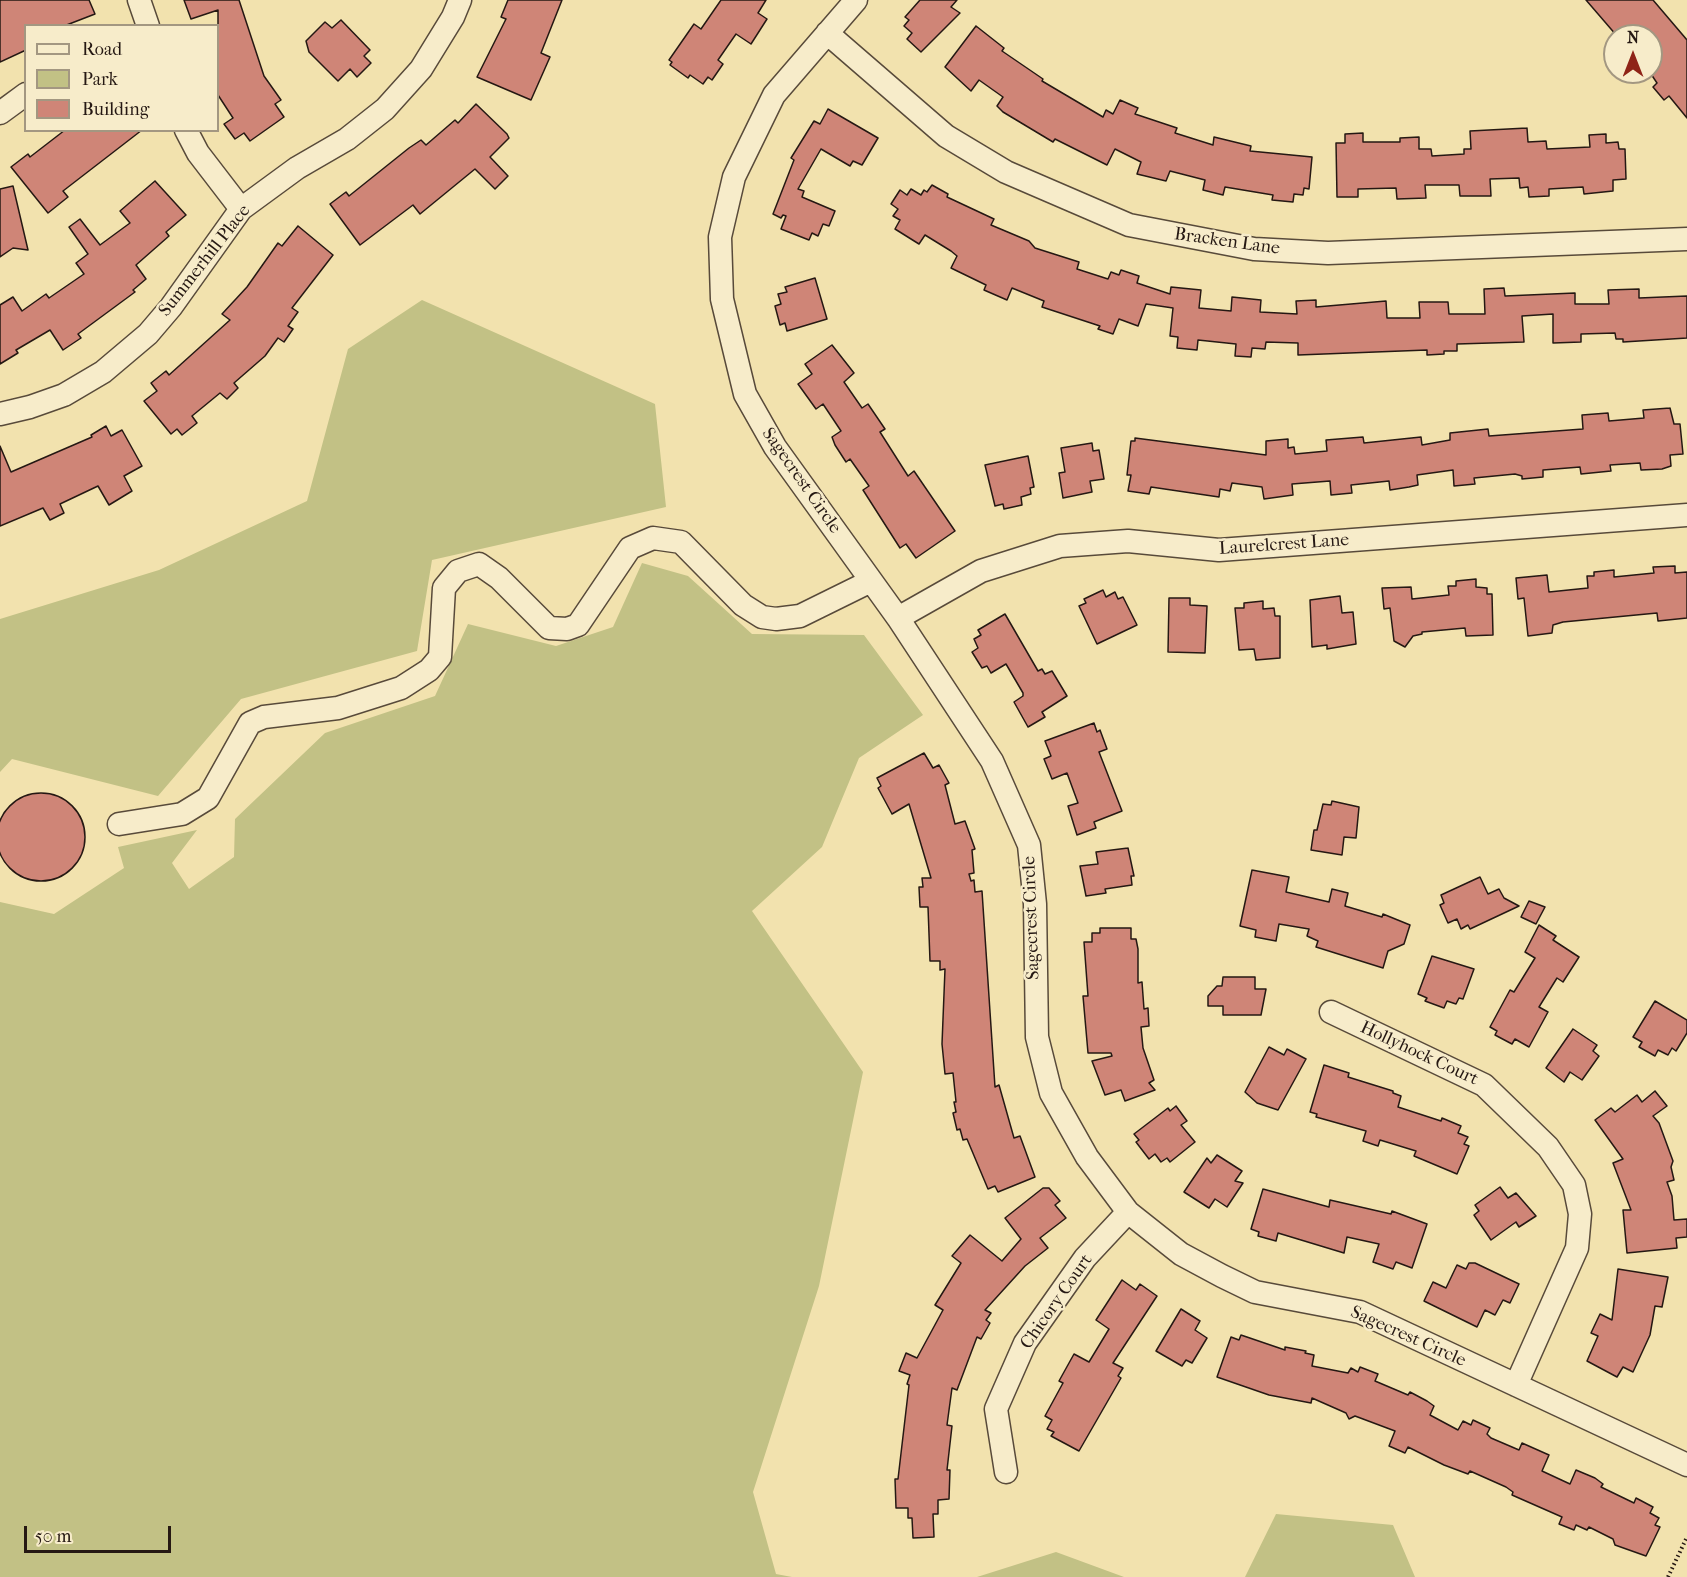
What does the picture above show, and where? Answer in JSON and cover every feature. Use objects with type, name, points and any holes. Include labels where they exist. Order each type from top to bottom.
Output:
[{"type":"street","points":[[139,0],[147,24]]},
{"type":"street","name":"Summerhill Place","points":[[0,414],[30,407],[64,395],[103,372],[148,334],[171,307],[241,209],[297,168],[347,139],[385,109],[421,69],[453,17],[460,0]]},
{"type":"street","name":"Sagecrest Circle","points":[[856,0],[774,95],[734,177],[720,237],[722,298],[745,394],[775,447],[898,618],[992,761],[1029,845],[1035,904],[1037,1037],[1051,1093],[1087,1157],[1128,1212],[1181,1254],[1255,1292],[1360,1312],[1687,1465]]},
{"type":"street","name":"Bracken Lane","points":[[827,33],[946,136],[1006,172],[1129,225],[1254,249],[1328,253],[1687,239]]},
{"type":"street","points":[[0,113],[24,95]]},
{"type":"street","points":[[187,132],[198,153],[241,209]]},
{"type":"street","name":"Laurelcrest Lane","points":[[898,618],[981,571],[1060,546],[1128,541],[1219,550],[1687,515]]},
{"type":"street","points":[[119,824],[182,814],[208,798],[250,723],[264,717],[338,708],[401,688],[429,670],[440,657],[444,588],[458,571],[479,564],[500,578],[549,628],[567,628],[578,625],[630,548],[653,538],[681,542],[743,605],[762,618],[776,620],[800,616],[871,581]]},
{"type":"street","name":"Hollyhock Court","points":[[1330,1012],[1484,1085],[1548,1147],[1574,1185],[1580,1214],[1577,1248],[1516,1385]]},
{"type":"street","name":"Chicory Court","points":[[1006,1472],[996,1409],[1025,1343],[1085,1258],[1128,1212]]},
{"type":"path","points":[[1668,1577],[1687,1537]]},
{"type":"green space","points":[[422,300],[655,404],[666,507],[432,560],[417,651],[241,699],[158,796],[12,759],[0,772],[0,619],[159,570],[307,501],[348,349]]},
{"type":"green space","points":[[642,563],[688,576],[752,634],[864,635],[923,715],[859,758],[822,847],[752,911],[863,1072],[819,1286],[753,1492],[776,1574],[792,1577],[0,1577],[0,902],[54,914],[124,868],[118,847],[197,830],[172,863],[189,889],[234,857],[235,819],[325,733],[435,696],[468,624],[556,646],[613,627]]},
{"type":"green space","points":[[1276,1514],[1393,1525],[1415,1577],[1245,1577]]},
{"type":"green space","points":[[1056,1552],[1124,1577],[977,1577]]},
{"type":"building","points":[[0,0],[89,0],[95,14],[69,24],[24,24],[24,51],[0,62]]},
{"type":"building","points":[[184,0],[239,0],[264,76],[281,100],[275,104],[284,117],[250,141],[244,133],[235,139],[224,124],[233,118],[219,97],[218,10],[191,19]]},
{"type":"building","points":[[508,0],[562,0],[541,53],[550,57],[531,100],[477,77],[506,19],[501,17]]},
{"type":"building","points":[[721,0],[766,0],[758,13],[767,19],[751,44],[736,34],[718,60],[723,64],[712,80],[708,77],[703,84],[690,75],[688,78],[670,65],[672,62],[669,60],[694,24],[701,29]]},
{"type":"building","points":[[920,0],[957,0],[951,7],[960,13],[921,52],[907,39],[912,33],[904,26],[909,20],[905,17]]},
{"type":"building","points":[[1586,0],[1653,0],[1687,40],[1687,118],[1669,96],[1664,100],[1653,87],[1656,84],[1663,84],[1663,24],[1607,24]]},
{"type":"building","points":[[341,20],[370,50],[364,56],[371,63],[357,77],[350,69],[338,81],[309,52],[306,41],[325,22],[332,28]]},
{"type":"building","points":[[976,26],[1004,48],[1002,51],[1043,79],[1042,81],[1103,117],[1106,110],[1113,114],[1120,100],[1138,108],[1135,114],[1177,128],[1175,133],[1213,145],[1214,137],[1251,146],[1250,151],[1312,157],[1309,189],[1304,188],[1303,195],[1294,194],[1293,202],[1272,200],[1273,195],[1225,187],[1223,195],[1203,190],[1205,180],[1170,171],[1166,181],[1137,174],[1141,162],[1115,149],[1107,165],[1055,139],[1053,142],[1003,112],[997,106],[1003,97],[979,80],[971,91],[945,67]]},
{"type":"building","points":[[476,104],[509,138],[490,157],[508,176],[495,189],[475,169],[420,214],[413,205],[360,245],[330,204],[346,192],[349,196],[421,140],[426,145],[455,120],[458,123]]},
{"type":"building","points":[[828,109],[878,138],[862,165],[853,161],[850,166],[821,149],[798,189],[804,191],[802,197],[835,211],[829,226],[823,224],[818,236],[812,233],[809,240],[781,229],[786,216],[783,215],[781,218],[773,214],[794,160],[791,158],[814,121],[820,124]]},
{"type":"building","points":[[1527,128],[1528,142],[1546,141],[1547,149],[1590,147],[1589,135],[1606,134],[1606,143],[1618,142],[1619,149],[1625,149],[1626,179],[1613,180],[1613,191],[1584,194],[1583,187],[1549,189],[1549,196],[1529,197],[1528,187],[1520,188],[1519,178],[1490,179],[1491,196],[1460,196],[1459,185],[1425,185],[1426,198],[1397,199],[1396,188],[1358,189],[1358,197],[1337,197],[1336,143],[1345,143],[1345,134],[1363,133],[1363,142],[1400,142],[1400,138],[1419,137],[1419,149],[1431,149],[1432,156],[1464,154],[1464,149],[1471,149],[1470,131]]},
{"type":"building","points":[[62,132],[139,132],[63,191],[68,197],[48,213],[11,167],[28,154],[30,157]]},
{"type":"building","points":[[155,181],[186,215],[166,232],[169,236],[136,265],[146,279],[133,290],[135,292],[78,334],[81,338],[63,350],[50,330],[16,350],[18,353],[0,364],[0,305],[13,297],[22,311],[46,294],[49,298],[84,274],[76,263],[88,254],[69,227],[80,219],[100,245],[130,223],[120,211]]},
{"type":"building","points":[[932,185],[948,194],[947,197],[994,219],[991,225],[1029,241],[1035,248],[1079,262],[1077,269],[1108,279],[1111,272],[1119,275],[1121,270],[1139,276],[1137,283],[1170,294],[1171,287],[1201,290],[1199,308],[1231,311],[1232,297],[1261,300],[1260,312],[1297,314],[1296,301],[1316,300],[1316,307],[1386,301],[1387,318],[1420,318],[1419,302],[1448,302],[1449,314],[1485,314],[1484,289],[1504,288],[1505,296],[1575,293],[1575,304],[1609,304],[1608,290],[1639,289],[1639,298],[1687,296],[1687,338],[1623,342],[1623,339],[1616,339],[1615,333],[1581,334],[1581,342],[1553,343],[1553,314],[1522,316],[1524,342],[1457,344],[1457,351],[1444,351],[1444,354],[1427,355],[1427,350],[1298,355],[1298,343],[1266,342],[1265,349],[1252,348],[1251,357],[1235,356],[1236,344],[1198,340],[1197,350],[1177,348],[1178,337],[1170,336],[1173,308],[1146,304],[1138,326],[1119,319],[1113,334],[1098,329],[1100,326],[1042,307],[1044,301],[1012,288],[1007,300],[984,290],[986,285],[951,268],[957,256],[951,251],[925,235],[919,244],[895,229],[900,220],[893,216],[898,209],[891,204],[900,190],[907,195],[911,189],[921,195],[924,190],[927,192]]},
{"type":"building","points":[[13,186],[28,250],[13,248],[0,257],[0,189]]},
{"type":"building","points":[[298,226],[333,255],[292,308],[298,312],[288,326],[293,329],[284,342],[278,338],[265,356],[234,383],[238,388],[227,399],[220,393],[192,416],[197,423],[182,435],[177,429],[171,434],[144,401],[157,391],[151,383],[166,371],[169,375],[230,320],[222,314],[247,287],[278,243],[282,246]]},
{"type":"building","points":[[815,278],[827,319],[787,331],[785,323],[780,325],[775,306],[781,304],[778,294],[787,292],[785,287]]},
{"type":"building","points":[[832,345],[854,373],[844,382],[862,408],[868,404],[885,429],[880,432],[908,476],[914,471],[955,531],[916,558],[906,544],[900,548],[863,490],[869,486],[850,459],[846,462],[835,445],[832,437],[841,431],[823,404],[816,409],[798,384],[812,374],[805,364]]},
{"type":"building","points":[[1670,408],[1674,424],[1680,424],[1683,454],[1670,455],[1671,466],[1662,469],[1641,470],[1640,463],[1610,465],[1611,471],[1581,474],[1580,467],[1543,470],[1543,477],[1522,479],[1522,476],[1515,474],[1474,478],[1475,484],[1454,486],[1453,470],[1417,475],[1418,485],[1390,490],[1389,481],[1351,485],[1352,493],[1331,495],[1330,481],[1292,484],[1293,495],[1264,499],[1262,487],[1232,483],[1230,491],[1220,489],[1219,497],[1151,487],[1149,494],[1128,491],[1131,475],[1127,475],[1131,441],[1135,441],[1135,438],[1266,455],[1266,441],[1288,439],[1288,448],[1294,447],[1295,454],[1327,451],[1326,440],[1363,437],[1364,443],[1421,437],[1422,445],[1450,440],[1450,433],[1488,429],[1489,436],[1583,429],[1582,415],[1608,413],[1609,421],[1644,418],[1643,410]]},
{"type":"building","points":[[106,426],[111,436],[122,430],[142,466],[124,476],[132,491],[109,505],[98,486],[60,504],[64,513],[50,520],[43,508],[0,526],[0,446],[11,472],[92,437],[91,435]]},
{"type":"building","points":[[1092,443],[1093,451],[1099,450],[1104,479],[1090,481],[1092,492],[1063,498],[1059,473],[1065,472],[1061,448]]},
{"type":"building","points":[[1028,456],[1034,487],[1030,488],[1031,494],[1021,497],[1022,505],[1004,509],[1003,504],[995,506],[985,465]]},
{"type":"building","points":[[1675,566],[1675,573],[1687,572],[1687,618],[1658,621],[1657,613],[1563,622],[1553,625],[1552,633],[1528,636],[1524,598],[1518,599],[1516,578],[1547,575],[1549,592],[1588,588],[1587,576],[1594,576],[1594,572],[1614,570],[1614,577],[1654,573],[1653,567]]},
{"type":"building","points":[[1476,579],[1476,587],[1487,588],[1487,594],[1492,594],[1493,635],[1466,636],[1465,628],[1422,632],[1422,634],[1413,636],[1405,647],[1394,641],[1390,608],[1384,609],[1382,588],[1411,587],[1412,599],[1449,595],[1448,586],[1456,586],[1456,581]]},
{"type":"building","points":[[1103,590],[1106,597],[1115,592],[1118,599],[1123,597],[1137,625],[1097,644],[1079,606],[1086,603],[1084,599]]},
{"type":"building","points":[[1340,596],[1342,613],[1353,612],[1356,644],[1327,649],[1327,645],[1312,647],[1310,600]]},
{"type":"building","points":[[1169,598],[1190,598],[1190,605],[1207,606],[1205,653],[1168,652]]},
{"type":"building","points":[[1263,601],[1263,609],[1274,608],[1275,616],[1280,616],[1280,658],[1256,660],[1254,649],[1239,650],[1235,608],[1244,608],[1244,603]]},
{"type":"building","points":[[1005,614],[1038,671],[1042,669],[1045,674],[1052,671],[1067,696],[1042,712],[1045,717],[1028,727],[1014,702],[1023,696],[1023,693],[1006,664],[991,673],[987,666],[982,668],[972,652],[978,648],[974,639],[981,635],[978,630]]},
{"type":"building","points":[[1094,723],[1097,732],[1100,730],[1107,749],[1099,752],[1122,811],[1094,822],[1096,828],[1077,835],[1068,806],[1078,803],[1067,773],[1052,779],[1044,759],[1051,756],[1045,741]]},
{"type":"building","points":[[924,753],[933,768],[939,765],[949,783],[945,785],[955,824],[965,821],[975,849],[972,850],[974,873],[969,874],[971,881],[974,880],[975,892],[982,891],[995,1087],[999,1085],[1014,1138],[1020,1136],[1035,1177],[998,1192],[995,1186],[988,1189],[967,1139],[963,1140],[960,1129],[957,1130],[953,1113],[956,1112],[954,1102],[956,1102],[953,1073],[945,1074],[942,1044],[945,969],[940,970],[940,961],[930,961],[928,907],[920,907],[919,887],[923,887],[922,878],[931,878],[909,804],[892,814],[878,788],[881,786],[877,778]]},
{"type":"building","points":[[32,794],[50,794],[65,801],[77,813],[84,828],[84,846],[77,861],[65,873],[50,880],[32,880],[17,873],[10,868],[-1,849],[-1,825],[5,813],[17,801]]},
{"type":"building","points":[[1332,801],[1359,807],[1356,838],[1344,837],[1342,855],[1311,850],[1314,830],[1317,830],[1323,804],[1331,805]]},
{"type":"building","points":[[1128,848],[1134,876],[1131,876],[1132,885],[1105,889],[1106,893],[1086,896],[1080,866],[1098,864],[1096,852]]},
{"type":"building","points":[[1252,870],[1289,877],[1286,892],[1329,902],[1332,889],[1348,893],[1345,906],[1382,917],[1383,914],[1410,925],[1404,944],[1388,951],[1383,968],[1316,947],[1318,941],[1307,936],[1309,929],[1279,924],[1276,941],[1255,937],[1256,930],[1240,926]]},
{"type":"building","points":[[1480,877],[1488,894],[1499,889],[1504,898],[1519,906],[1470,929],[1468,925],[1461,929],[1457,919],[1448,923],[1440,905],[1444,903],[1441,895]]},
{"type":"building","points":[[1529,901],[1545,907],[1536,924],[1521,917]]},
{"type":"building","points":[[1539,925],[1556,936],[1553,940],[1579,957],[1563,982],[1557,978],[1539,1007],[1548,1012],[1529,1047],[1515,1039],[1512,1044],[1495,1035],[1497,1031],[1490,1027],[1510,990],[1514,992],[1535,958],[1525,952]]},
{"type":"building","points":[[1100,928],[1131,928],[1131,939],[1136,939],[1138,949],[1138,983],[1142,982],[1144,1009],[1148,1008],[1149,1026],[1141,1027],[1143,1048],[1154,1080],[1149,1083],[1155,1090],[1125,1101],[1121,1090],[1105,1095],[1092,1061],[1112,1056],[1111,1053],[1088,1053],[1083,996],[1088,996],[1084,942],[1092,942],[1092,933],[1100,933]]},
{"type":"building","points":[[1432,956],[1474,969],[1463,999],[1459,998],[1456,1004],[1447,1001],[1444,1008],[1425,1001],[1427,998],[1418,994]]},
{"type":"building","points":[[1223,977],[1255,977],[1255,989],[1266,989],[1261,1015],[1223,1015],[1223,1006],[1208,1006],[1208,996],[1217,986],[1222,986]]},
{"type":"building","points":[[1655,1001],[1687,1020],[1687,1033],[1676,1051],[1672,1048],[1668,1055],[1658,1050],[1655,1056],[1639,1047],[1642,1042],[1633,1037]]},
{"type":"building","points":[[1573,1029],[1597,1045],[1593,1051],[1599,1056],[1582,1080],[1570,1072],[1564,1082],[1546,1068]]},
{"type":"building","points":[[1269,1047],[1284,1055],[1287,1049],[1306,1059],[1278,1110],[1257,1103],[1245,1092]]},
{"type":"building","points":[[1324,1065],[1349,1073],[1348,1077],[1393,1091],[1401,1096],[1398,1107],[1441,1121],[1442,1118],[1461,1126],[1458,1133],[1468,1137],[1464,1144],[1469,1146],[1457,1174],[1414,1156],[1416,1151],[1380,1140],[1378,1146],[1363,1141],[1366,1131],[1316,1117],[1317,1114],[1310,1112]]},
{"type":"building","points":[[1655,1091],[1667,1106],[1653,1116],[1659,1123],[1673,1161],[1671,1167],[1674,1180],[1667,1182],[1672,1196],[1674,1220],[1687,1219],[1687,1237],[1676,1238],[1677,1248],[1627,1253],[1623,1210],[1631,1210],[1613,1163],[1623,1159],[1595,1120],[1611,1108],[1615,1112],[1637,1095],[1642,1102]]},
{"type":"building","points":[[1176,1106],[1187,1121],[1181,1125],[1195,1142],[1170,1162],[1167,1158],[1161,1162],[1155,1154],[1149,1159],[1136,1142],[1139,1140],[1134,1134],[1168,1108],[1170,1111]]},
{"type":"building","points":[[1217,1155],[1242,1171],[1235,1181],[1243,1183],[1227,1207],[1215,1199],[1209,1208],[1184,1192],[1207,1158],[1211,1163]]},
{"type":"building","points":[[1500,1187],[1508,1198],[1516,1193],[1536,1216],[1519,1227],[1516,1222],[1491,1240],[1474,1215],[1479,1211],[1475,1205]]},
{"type":"building","points":[[1043,1188],[1049,1188],[1060,1201],[1055,1205],[1066,1218],[1040,1238],[1048,1248],[1025,1266],[985,1310],[991,1313],[986,1320],[990,1323],[981,1339],[977,1337],[957,1390],[952,1388],[947,1425],[952,1426],[947,1470],[950,1470],[949,1499],[938,1500],[938,1514],[933,1514],[934,1537],[913,1538],[912,1518],[908,1518],[908,1508],[896,1508],[895,1479],[898,1479],[909,1385],[907,1384],[910,1375],[899,1371],[906,1353],[917,1358],[943,1310],[935,1305],[961,1263],[952,1256],[970,1235],[1002,1261],[1021,1239],[1005,1218]]},
{"type":"building","points":[[1263,1189],[1329,1207],[1330,1200],[1391,1214],[1392,1211],[1427,1224],[1412,1268],[1396,1262],[1393,1269],[1373,1262],[1379,1244],[1347,1237],[1344,1253],[1278,1233],[1276,1241],[1258,1236],[1259,1232],[1251,1229]]},
{"type":"building","points":[[1469,1263],[1475,1263],[1519,1284],[1510,1303],[1503,1300],[1495,1315],[1485,1310],[1477,1327],[1424,1301],[1433,1282],[1446,1288],[1457,1265],[1466,1269]]},
{"type":"building","points":[[1618,1269],[1668,1277],[1662,1307],[1655,1306],[1650,1335],[1633,1372],[1623,1367],[1617,1377],[1587,1361],[1598,1336],[1591,1333],[1600,1314],[1612,1320]]},
{"type":"building","points":[[1122,1280],[1136,1290],[1140,1284],[1157,1296],[1113,1363],[1123,1368],[1118,1376],[1121,1378],[1079,1451],[1051,1436],[1054,1432],[1047,1429],[1052,1420],[1045,1416],[1063,1383],[1059,1381],[1074,1354],[1089,1362],[1109,1329],[1096,1320]]},
{"type":"building","points":[[1181,1309],[1200,1321],[1195,1330],[1207,1338],[1192,1363],[1186,1360],[1182,1366],[1156,1351]]},
{"type":"building","points":[[1241,1335],[1285,1350],[1285,1347],[1306,1351],[1305,1353],[1314,1355],[1312,1366],[1348,1373],[1351,1368],[1358,1372],[1360,1367],[1378,1374],[1375,1381],[1408,1395],[1410,1392],[1427,1401],[1434,1406],[1430,1415],[1458,1430],[1463,1421],[1471,1425],[1473,1420],[1490,1428],[1487,1434],[1491,1438],[1519,1450],[1522,1443],[1549,1455],[1542,1471],[1570,1484],[1576,1470],[1595,1478],[1603,1484],[1601,1487],[1634,1503],[1636,1498],[1653,1507],[1650,1513],[1659,1518],[1655,1525],[1660,1527],[1646,1556],[1615,1545],[1613,1539],[1589,1527],[1587,1530],[1576,1525],[1574,1530],[1559,1524],[1562,1517],[1512,1495],[1513,1492],[1506,1487],[1470,1471],[1468,1474],[1444,1465],[1408,1447],[1405,1453],[1389,1446],[1395,1431],[1355,1416],[1349,1419],[1346,1413],[1312,1398],[1311,1403],[1269,1395],[1217,1377],[1231,1337],[1239,1340]]}]
